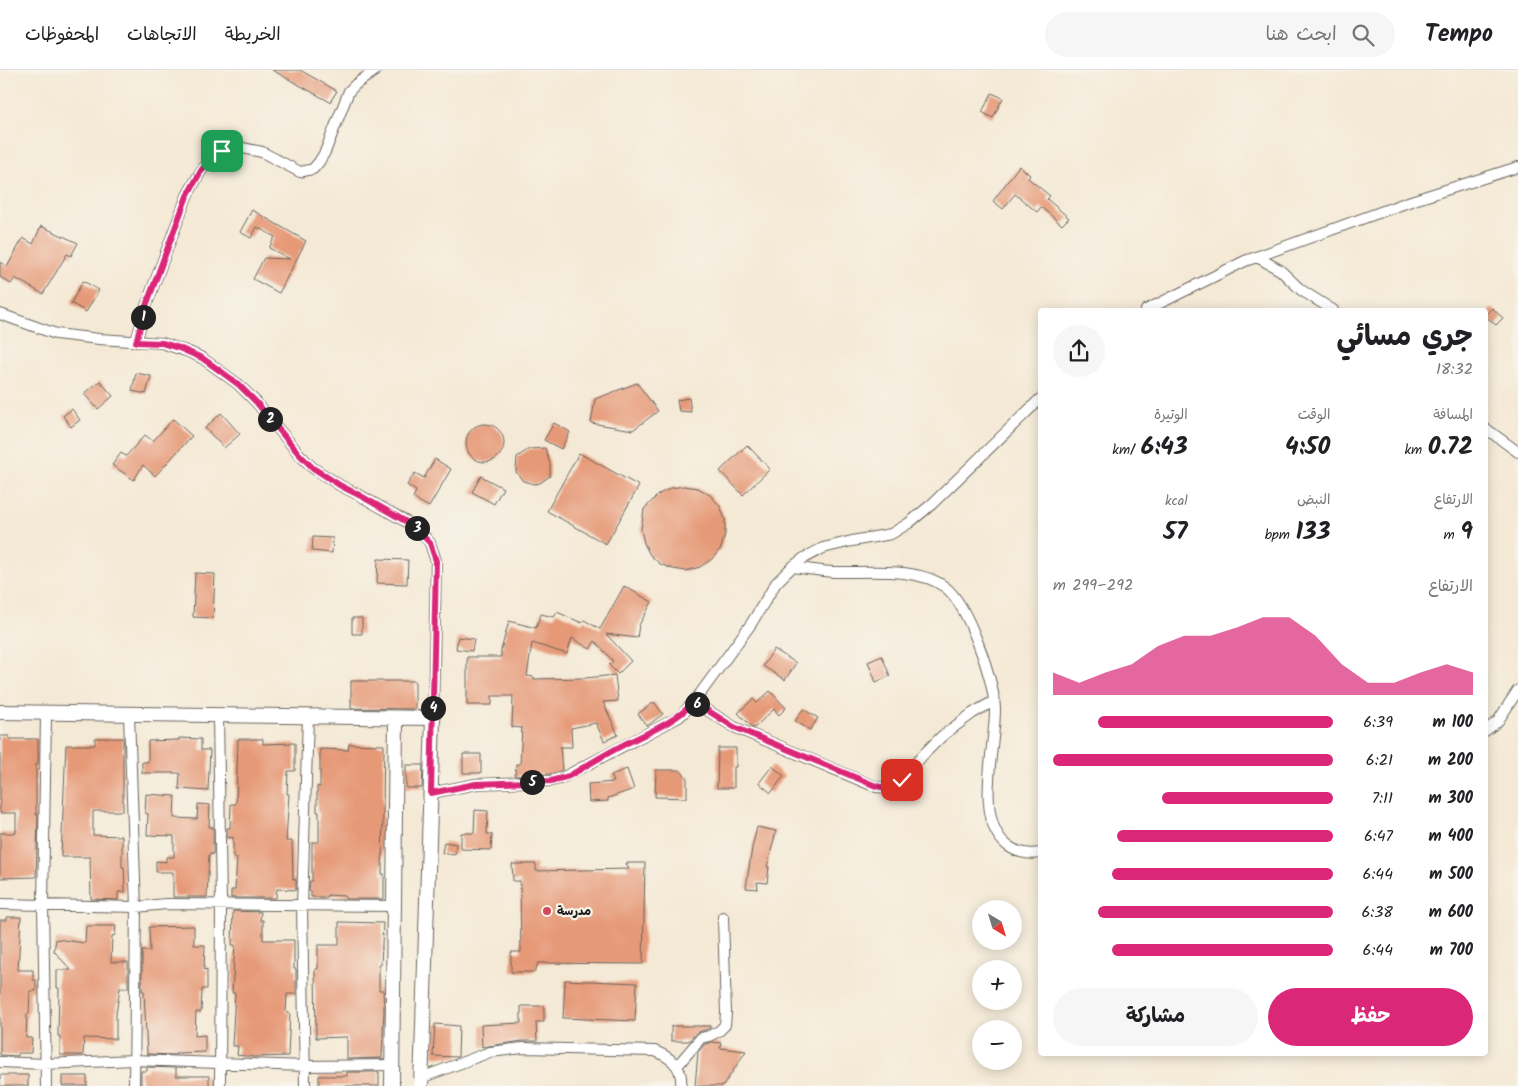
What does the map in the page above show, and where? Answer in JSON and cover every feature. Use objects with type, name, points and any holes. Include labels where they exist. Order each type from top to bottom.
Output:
[{"type":"street","points":[[136,342],[146,306],[187,196],[198,175],[210,160],[233,146],[262,152],[300,172],[313,169],[324,152],[349,91],[376,70]]},
{"type":"street","points":[[1150,308],[1257,257],[1412,201],[1518,167]]},
{"type":"street","points":[[1257,257],[1280,270],[1302,290],[1330,308]]},
{"type":"street","points":[[0,314],[56,334],[162,343],[202,358],[238,384],[257,403],[313,468],[341,486],[412,525],[426,537],[433,549],[436,561],[433,718],[421,1082],[490,1052],[523,1048],[655,1051],[666,1056],[678,1066],[682,1075],[681,1086]]},
{"type":"street","points":[[431,793],[476,784],[560,779],[569,776],[624,744],[667,724],[694,702],[751,624],[776,583],[792,567],[804,558],[824,548],[891,534],[909,523],[932,504],[1038,401]]},
{"type":"street","points":[[1488,430],[1518,452]]},
{"type":"street","points":[[792,567],[834,572],[898,572],[917,576],[943,586],[953,596],[986,664],[994,701],[994,722],[989,765],[990,816],[995,831],[1002,842],[1014,850],[1031,854],[1038,853]]},
{"type":"street","points":[[1488,729],[1498,721],[1518,690]]},
{"type":"street","points":[[694,702],[734,727],[876,786],[893,788],[900,784],[942,736],[973,713],[994,701]]},
{"type":"street","points":[[0,712],[433,718]]},
{"type":"street","points":[[46,714],[44,905],[46,1086]]},
{"type":"street","points":[[129,715],[136,907],[134,1086]]},
{"type":"street","points":[[218,716],[221,904],[220,1086]]},
{"type":"street","points":[[305,1086],[302,906],[308,717]]},
{"type":"street","points":[[392,1086],[396,718]]},
{"type":"street","points":[[0,904],[136,907],[166,904],[394,906]]},
{"type":"street","points":[[678,1066],[696,1042],[719,1031],[725,1025],[724,917]]},
{"type":"street","points":[[0,1062],[46,1064],[133,1060],[306,1066],[392,1065]]},
{"type":"building","points":[[272,70],[300,70],[337,91],[330,102]]},
{"type":"building","points":[[992,93],[1003,98],[993,118],[982,112]]},
{"type":"building","points":[[1019,166],[1030,175],[1028,178],[1050,196],[1047,199],[1069,218],[1062,225],[1041,207],[1037,212],[1015,194],[1003,209],[993,201]]},
{"type":"building","points":[[252,210],[306,241],[279,293],[253,279],[264,258],[290,259],[269,248],[275,237],[257,227],[251,238],[240,232]]},
{"type":"building","points":[[41,226],[78,243],[71,256],[67,254],[43,294],[15,278],[11,284],[0,277],[0,262],[7,267],[23,238],[33,244]]},
{"type":"building","points":[[83,281],[99,290],[86,312],[71,303]]},
{"type":"building","points":[[1492,308],[1503,318],[1496,325],[1488,318],[1488,313]]},
{"type":"building","points":[[136,373],[151,376],[146,394],[132,391]]},
{"type":"building","points":[[100,381],[113,396],[98,409],[84,394]]},
{"type":"building","points":[[637,383],[658,411],[633,430],[591,423],[595,399]]},
{"type":"building","points":[[689,398],[691,412],[679,411],[677,400]]},
{"type":"building","points":[[72,409],[80,420],[71,427],[63,416]]},
{"type":"building","points":[[221,413],[240,434],[224,448],[205,428]]},
{"type":"building","points":[[173,419],[192,436],[155,476],[143,465],[134,480],[112,465],[121,453],[126,456],[145,435],[153,441]]},
{"type":"building","points":[[554,423],[570,432],[561,449],[544,440]]},
{"type":"building","points":[[485,424],[499,429],[504,443],[499,457],[485,462],[471,457],[466,443],[471,429]]},
{"type":"building","points":[[747,445],[770,469],[743,495],[720,471]]},
{"type":"building","points":[[545,448],[550,464],[550,476],[540,483],[534,484],[523,481],[516,472],[517,457],[529,449]]},
{"type":"building","points":[[579,453],[639,486],[606,544],[547,511]]},
{"type":"building","points":[[435,459],[451,469],[429,507],[413,498],[416,491],[407,485],[415,473],[424,478]]},
{"type":"building","points":[[481,476],[503,488],[494,504],[472,492]]},
{"type":"building","points":[[684,486],[698,488],[710,495],[720,506],[725,519],[725,534],[721,548],[712,559],[700,567],[686,571],[660,564],[650,555],[644,543],[641,529],[644,509],[659,494],[671,488]]},
{"type":"building","points":[[313,537],[333,538],[332,553],[312,551]]},
{"type":"building","points":[[378,559],[408,560],[407,584],[377,583]]},
{"type":"building","points":[[195,573],[215,574],[213,618],[193,617]]},
{"type":"building","points":[[624,586],[652,602],[639,625],[637,638],[606,634],[631,661],[618,674],[609,665],[613,661],[595,641],[590,649],[572,638],[567,654],[532,643],[527,676],[534,677],[534,679],[586,678],[615,675],[618,701],[603,702],[618,735],[604,741],[596,723],[571,728],[572,747],[560,747],[562,770],[550,774],[515,776],[516,764],[520,764],[522,728],[512,727],[513,696],[492,696],[492,705],[467,705],[467,657],[501,657],[501,650],[509,621],[536,628],[541,614],[554,617],[557,612],[582,623],[584,620],[600,629]]},
{"type":"building","points":[[352,618],[362,618],[362,634],[352,634]]},
{"type":"building","points":[[458,637],[474,639],[472,651],[456,649]]},
{"type":"building","points":[[774,649],[796,663],[785,680],[763,666]]},
{"type":"building","points":[[882,656],[890,676],[876,682],[868,662]]},
{"type":"building","points":[[351,681],[415,681],[415,709],[351,708]]},
{"type":"building","points":[[770,691],[786,708],[779,715],[774,709],[754,728],[738,713],[753,699],[757,703]]},
{"type":"building","points":[[654,702],[663,714],[647,726],[638,714]]},
{"type":"building","points":[[803,709],[818,718],[810,730],[795,721]]},
{"type":"building","points":[[0,736],[9,736],[9,739],[38,739],[38,764],[36,764],[36,815],[38,815],[36,877],[0,878],[0,833],[16,833],[16,813],[0,813]]},
{"type":"building","points":[[95,738],[123,738],[123,811],[93,811],[93,835],[122,836],[122,867],[124,867],[125,892],[118,892],[118,900],[91,899],[90,857],[61,857],[66,745],[95,745]]},
{"type":"building","points":[[179,738],[201,739],[201,750],[210,750],[208,791],[179,789],[180,773],[142,773],[142,762],[148,762],[148,741],[179,740]]},
{"type":"building","points":[[238,739],[263,739],[263,744],[295,743],[295,771],[288,771],[287,794],[289,794],[286,841],[292,841],[293,879],[296,880],[296,890],[277,889],[276,898],[231,898],[231,890],[235,890],[237,858],[233,858],[233,837],[227,838],[227,828],[230,828],[231,804],[236,804]]},
{"type":"building","points":[[349,744],[384,745],[382,874],[384,874],[384,899],[345,899],[345,896],[327,895],[327,897],[311,897],[311,891],[309,891],[310,881],[312,881],[312,842],[319,842],[317,786],[320,787],[320,749],[348,750]]},
{"type":"building","points":[[718,748],[736,748],[734,788],[717,788]]},
{"type":"building","points":[[463,754],[481,754],[481,773],[463,773]]},
{"type":"building","points":[[406,765],[423,765],[422,788],[406,788]]},
{"type":"building","points":[[772,766],[784,776],[771,793],[759,783]]},
{"type":"building","points":[[627,769],[634,789],[608,798],[608,801],[589,802],[588,784],[614,782],[611,775]]},
{"type":"building","points":[[656,770],[680,770],[687,778],[687,798],[655,797]]},
{"type":"building","points":[[146,794],[175,796],[174,818],[197,819],[198,804],[210,805],[209,827],[213,827],[213,854],[209,854],[207,897],[173,897],[173,872],[156,872],[156,861],[166,862],[166,857],[174,857],[174,836],[147,835],[148,814],[145,813]]},
{"type":"building","points":[[475,810],[488,811],[487,834],[492,834],[491,850],[461,849],[461,833],[474,833]]},
{"type":"building","points":[[757,827],[776,831],[767,867],[769,867],[767,883],[757,882],[758,889],[746,888]]},
{"type":"building","points":[[444,842],[456,844],[455,855],[442,853]]},
{"type":"building","points":[[626,863],[645,863],[643,964],[538,963],[535,972],[511,972],[511,952],[521,952],[520,881],[513,881],[512,864],[536,864],[536,871],[629,869]]},
{"type":"building","points":[[233,911],[261,912],[260,920],[263,920],[263,940],[294,940],[296,994],[287,994],[286,1012],[290,1013],[288,1056],[254,1057],[237,1055],[238,1046],[232,1046],[235,993],[232,993],[235,945],[232,945]]},
{"type":"building","points":[[7,917],[21,917],[18,970],[33,970],[33,980],[36,980],[36,991],[30,991],[29,1014],[27,1014],[26,1038],[32,1038],[31,1053],[18,1053],[18,1056],[0,1055],[0,920],[7,920]]},
{"type":"building","points":[[339,922],[383,923],[381,965],[379,965],[379,990],[383,990],[384,1009],[382,1058],[347,1059],[347,1037],[316,1038],[315,969],[318,969],[318,945],[339,945]]},
{"type":"building","points":[[86,926],[116,926],[115,935],[112,936],[111,962],[128,962],[128,988],[120,988],[116,1014],[116,1039],[84,1038],[83,1055],[60,1055],[57,970],[71,970],[54,951],[56,939],[85,943]]},
{"type":"building","points":[[194,926],[194,945],[205,945],[204,970],[207,969],[207,989],[202,989],[201,1012],[196,1012],[195,1036],[205,1035],[205,1052],[176,1053],[176,1055],[147,1054],[144,991],[142,991],[142,951],[150,951],[149,927]]},
{"type":"building","points":[[565,980],[637,983],[635,1021],[563,1018]]},
{"type":"building","points":[[521,1006],[544,1006],[544,1022],[536,1022],[537,1041],[522,1041],[482,1047],[481,1025],[521,1023]]},
{"type":"building","points":[[435,1024],[459,1026],[458,1057],[433,1056]]},
{"type":"building","points":[[671,1026],[710,1026],[710,1028],[696,1033],[689,1041],[671,1041]]},
{"type":"building","points":[[712,1042],[721,1043],[720,1048],[746,1051],[723,1086],[695,1086],[698,1052],[705,1044]]},
{"type":"building","points":[[147,1067],[176,1068],[176,1076],[209,1076],[209,1086],[141,1086],[141,1071],[147,1071]]},
{"type":"building","points":[[347,1072],[379,1072],[379,1086],[319,1086],[319,1076],[347,1076]]},
{"type":"building","points":[[0,1075],[28,1075],[28,1086],[0,1086]]},
{"type":"building","points":[[62,1076],[87,1076],[87,1086],[62,1086]]},
{"type":"place","name":"مدرسة","points":[[547,911]]},
{"type":"route","points":[[222,151],[210,160],[201,171],[187,196],[146,306],[136,342],[162,343],[202,358],[238,384],[257,403],[313,468],[341,486],[412,525],[430,543],[436,561],[431,793],[476,784],[551,781],[569,776],[624,744],[667,724],[694,702],[734,727],[876,786],[893,788],[900,784],[902,780]]}]
